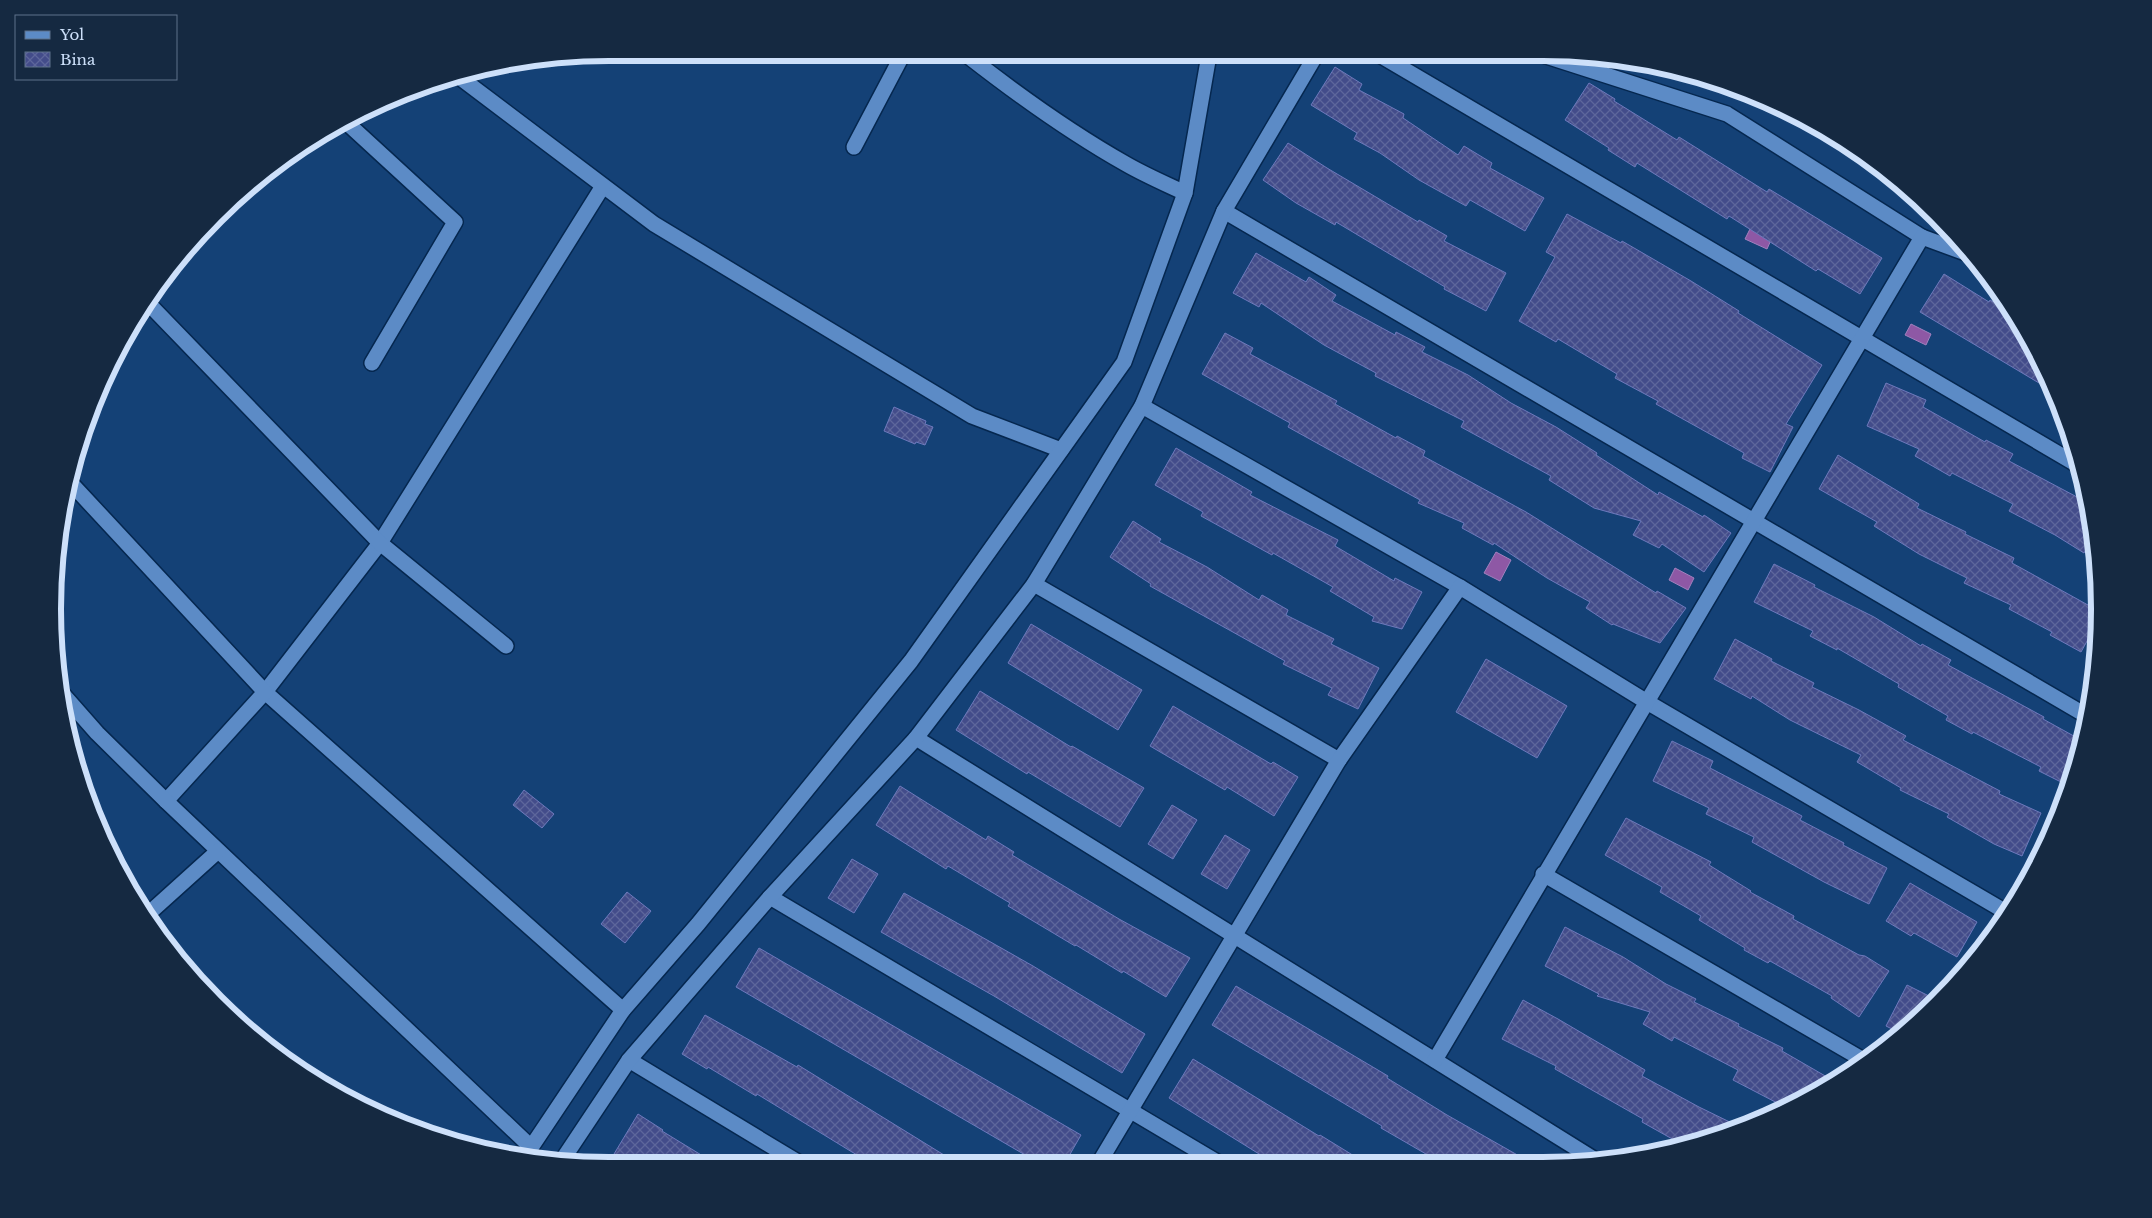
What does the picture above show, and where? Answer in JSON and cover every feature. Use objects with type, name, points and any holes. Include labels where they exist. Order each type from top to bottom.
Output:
[{"type":"street","points":[[854,147],[899,61]]},
{"type":"street","points":[[974,61],[1013,91],[1082,137],[1127,165],[1185,193]]},
{"type":"street","points":[[528,1150],[623,1010],[698,924],[911,661],[1124,362],[1185,193],[1208,61]]},
{"type":"street","points":[[566,1155],[629,1060],[770,897],[916,738],[1034,584],[1142,406],[1224,211],[1312,61]]},
{"type":"street","points":[[1390,61],[2070,461]]},
{"type":"street","points":[[1564,62],[1727,114],[1922,237],[1956,250]]},
{"type":"street","points":[[469,80],[654,224],[972,416],[1061,450]]},
{"type":"street","points":[[351,127],[455,222],[372,363]]},
{"type":"street","points":[[166,801],[265,692],[380,543],[603,186]]},
{"type":"street","points":[[1224,211],[2081,712]]},
{"type":"street","points":[[1434,1060],[1922,237]]},
{"type":"street","points":[[152,308],[380,543],[506,646]]},
{"type":"street","points":[[1142,406],[1460,588],[1647,702],[2001,909]]},
{"type":"street","points":[[75,488],[265,692],[623,1010]]},
{"type":"street","points":[[1034,584],[1339,760]]},
{"type":"street","points":[[1102,1157],[1339,760],[1460,588]]},
{"type":"street","points":[[70,701],[97,733],[166,801],[527,1150]]},
{"type":"street","points":[[916,738],[1587,1155]]},
{"type":"street","points":[[152,910],[218,851]]},
{"type":"street","points":[[1543,874],[1858,1056]]},
{"type":"street","points":[[770,897],[1208,1157]]},
{"type":"street","points":[[629,1060],[790,1157]]},
{"type":"shaded area","points":[[1753,223],[1771,240],[1767,249],[1745,239]]},
{"type":"shaded area","points":[[1911,324],[1931,334],[1926,345],[1905,335]]},
{"type":"shaded area","points":[[1496,552],[1511,560],[1500,581],[1484,573]]},
{"type":"shaded area","points":[[1675,568],[1694,578],[1688,590],[1669,580]]},
{"type":"building","points":[[1335,67],[1362,84],[1359,90],[1404,114],[1403,118],[1458,155],[1464,146],[1492,163],[1490,168],[1544,198],[1525,231],[1470,200],[1466,206],[1419,180],[1380,153],[1354,139],[1357,133],[1311,105]]},
{"type":"building","points":[[1589,83],[1615,99],[1614,101],[1677,140],[1679,137],[1767,192],[1769,189],[1882,258],[1860,294],[1818,269],[1816,271],[1729,216],[1727,219],[1637,163],[1635,167],[1565,120]]},
{"type":"building","points":[[1288,143],[1418,222],[1419,220],[1447,236],[1444,241],[1506,273],[1486,311],[1444,289],[1445,287],[1336,222],[1335,225],[1296,203],[1263,180]]},
{"type":"building","points":[[1567,214],[1621,243],[1622,241],[1691,281],[1739,311],[1738,313],[1822,365],[1786,424],[1793,427],[1770,472],[1742,458],[1744,453],[1656,404],[1658,401],[1615,378],[1617,374],[1558,339],[1556,342],[1519,321],[1555,257],[1546,252]]},
{"type":"building","points":[[1256,253],[1306,282],[1309,277],[1336,295],[1332,301],[1395,335],[1396,332],[1425,347],[1422,352],[1468,375],[1511,403],[1556,427],[1658,495],[1659,492],[1703,517],[1704,515],[1731,533],[1704,572],[1662,544],[1659,548],[1633,535],[1641,521],[1594,508],[1549,480],[1551,476],[1461,427],[1464,421],[1375,376],[1376,373],[1324,345],[1261,303],[1259,307],[1233,293]]},
{"type":"building","points":[[1944,274],[1989,302],[1990,300],[1998,304],[2034,367],[2040,381],[2039,383],[1920,312]]},
{"type":"building","points":[[1225,333],[1253,348],[1250,354],[1337,401],[1335,404],[1396,438],[1397,436],[1425,451],[1423,456],[1526,512],[1656,593],[1657,591],[1686,608],[1660,643],[1612,625],[1586,608],[1590,602],[1547,578],[1494,543],[1493,545],[1462,528],[1464,523],[1418,503],[1420,500],[1288,427],[1290,423],[1202,374]]},
{"type":"building","points":[[1886,383],[1926,400],[1923,407],[1985,442],[1986,440],[2013,454],[2009,461],[2077,497],[2078,495],[2087,548],[2084,553],[2055,535],[2009,511],[2013,504],[1952,473],[1950,476],[1915,456],[1919,449],[1867,426]]},
{"type":"building","points":[[894,407],[926,421],[925,424],[933,427],[925,445],[916,442],[915,444],[884,431]]},
{"type":"building","points":[[1176,448],[1252,492],[1250,495],[1338,540],[1335,546],[1394,581],[1395,578],[1422,592],[1402,629],[1372,621],[1374,617],[1330,591],[1333,587],[1273,553],[1272,555],[1201,516],[1203,512],[1155,485]]},
{"type":"building","points":[[1838,455],[1919,504],[1917,508],[2014,558],[2012,563],[2091,607],[2090,635],[2081,652],[2050,635],[2052,632],[2009,609],[2011,605],[1964,583],[1967,578],[1919,554],[1874,526],[1877,522],[1819,489]]},
{"type":"building","points":[[1133,521],[1161,539],[1159,542],[1207,567],[1259,600],[1262,595],[1288,610],[1286,615],[1334,639],[1331,644],[1379,668],[1358,709],[1328,695],[1332,688],[1283,664],[1285,661],[1150,586],[1151,584],[1110,557]]},
{"type":"building","points":[[1774,564],[1815,585],[1814,587],[1874,617],[1921,646],[1922,644],[1951,660],[1948,665],[2044,717],[2043,719],[2075,737],[2063,783],[2039,771],[2041,767],[1946,720],[1948,716],[1898,687],[1899,684],[1837,648],[1837,650],[1810,636],[1813,631],[1754,602]]},
{"type":"building","points":[[1031,624],[1142,690],[1118,730],[1008,663]]},
{"type":"building","points":[[1735,639],[1772,659],[1771,661],[1814,683],[1812,687],[1906,736],[1903,740],[2000,791],[1999,794],[2041,813],[2022,856],[1994,844],[1947,817],[1949,814],[1900,790],[1901,788],[1857,762],[1861,755],[1790,720],[1752,696],[1751,699],[1714,679]]},
{"type":"building","points":[[1486,659],[1567,706],[1537,758],[1456,712]]},
{"type":"building","points":[[980,691],[1071,747],[1144,788],[1120,827],[1028,772],[1027,774],[956,730]]},
{"type":"building","points":[[1173,706],[1271,764],[1273,762],[1298,777],[1274,816],[1227,787],[1225,790],[1150,746]]},
{"type":"building","points":[[1672,741],[1713,761],[1710,768],[1802,816],[1800,820],[1887,868],[1869,904],[1824,882],[1752,842],[1754,837],[1706,814],[1709,808],[1653,781]]},
{"type":"building","points":[[900,786],[986,840],[988,836],[1014,852],[1012,855],[1119,919],[1190,958],[1166,997],[1123,971],[1122,973],[1075,946],[1008,906],[1010,903],[948,866],[946,869],[876,825]]},
{"type":"building","points":[[524,790],[554,814],[542,828],[513,805]]},
{"type":"building","points":[[1172,805],[1197,820],[1173,859],[1148,844]]},
{"type":"building","points":[[1626,818],[1711,862],[1709,865],[1750,892],[1794,916],[1793,919],[1859,955],[1865,956],[1889,971],[1859,1017],[1831,998],[1832,996],[1770,961],[1768,963],[1744,950],[1745,948],[1699,920],[1701,916],[1660,892],[1662,887],[1605,855]]},
{"type":"building","points":[[1225,835],[1250,850],[1227,889],[1201,874]]},
{"type":"building","points":[[852,859],[878,874],[854,913],[828,898]]},
{"type":"building","points":[[1910,883],[1977,922],[1957,957],[1914,933],[1911,936],[1886,921]]},
{"type":"building","points":[[627,892],[651,911],[625,943],[601,924]]},
{"type":"building","points":[[904,893],[1033,966],[1145,1034],[1122,1073],[994,996],[881,932]]},
{"type":"building","points":[[1565,927],[1623,957],[1666,984],[1696,999],[1694,1002],[1783,1048],[1782,1051],[1827,1077],[1778,1103],[1733,1080],[1738,1070],[1674,1037],[1672,1041],[1643,1024],[1650,1012],[1597,996],[1599,994],[1545,966]]},
{"type":"building","points":[[759,948],[1081,1135],[1068,1157],[1029,1157],[736,987]]},
{"type":"building","points":[[1907,985],[1930,996],[1893,1030],[1886,1026]]},
{"type":"building","points":[[1236,986],[1388,1076],[1387,1078],[1447,1115],[1521,1157],[1431,1157],[1212,1025]]},
{"type":"building","points":[[1523,1000],[1645,1070],[1642,1076],[1732,1123],[1675,1140],[1642,1122],[1643,1119],[1555,1069],[1556,1066],[1502,1039]]},
{"type":"building","points":[[705,1015],[797,1067],[798,1065],[947,1157],[860,1157],[757,1094],[756,1096],[708,1067],[707,1069],[682,1054]]},
{"type":"building","points":[[1193,1059],[1356,1157],[1264,1157],[1169,1098]]},
{"type":"building","points":[[638,1114],[705,1157],[619,1157],[614,1154]]}]
